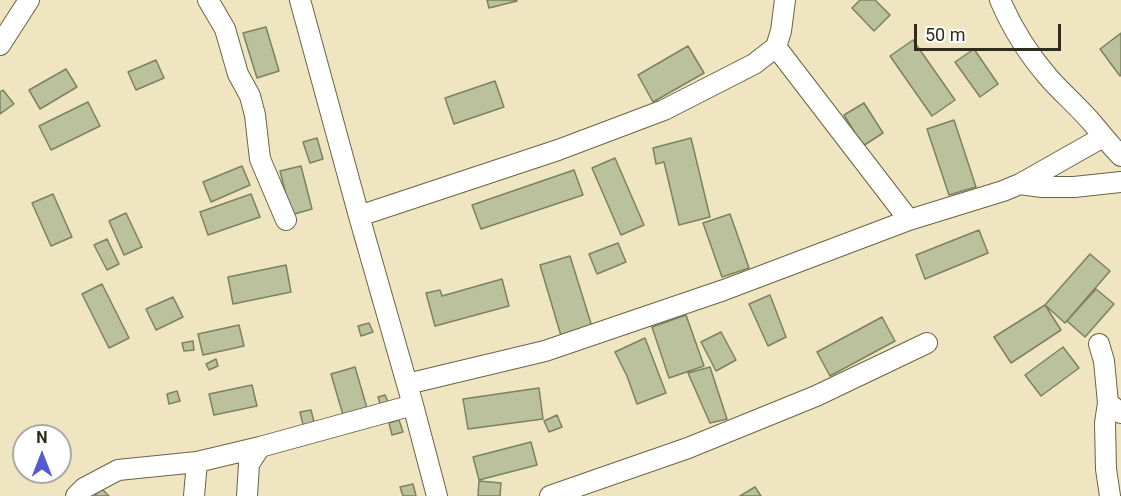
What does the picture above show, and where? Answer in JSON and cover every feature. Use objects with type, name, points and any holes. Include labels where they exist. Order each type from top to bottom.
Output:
[{"type":"street","points":[[0,45],[29,0]]},
{"type":"street","points":[[208,0],[225,29],[238,74],[250,96],[255,115],[260,159],[286,220]]},
{"type":"street","points":[[300,0],[437,496]]},
{"type":"street","points":[[359,216],[558,150],[664,110],[754,64],[776,47],[782,31],[785,0]]},
{"type":"street","points":[[1000,0],[1007,17],[1026,48],[1049,77],[1121,156]]},
{"type":"street","points":[[776,47],[909,220]]},
{"type":"street","points":[[407,384],[545,351],[724,290],[909,220],[1003,191],[1020,184],[1103,137]]},
{"type":"street","points":[[1020,184],[1074,187],[1121,182]]},
{"type":"street","points":[[550,496],[688,448],[816,396],[927,343]]},
{"type":"street","points":[[1099,344],[1115,408],[1104,423],[1110,496]]},
{"type":"street","points":[[76,496],[100,478],[118,470],[197,462],[413,405]]},
{"type":"street","points":[[247,496],[249,464],[260,447]]},
{"type":"street","points":[[194,496],[197,462]]},
{"type":"building","points":[[487,0],[516,0],[517,1],[489,8]]},
{"type":"building","points":[[860,0],[875,0],[890,15],[874,31],[852,8]]},
{"type":"building","points":[[266,27],[279,71],[257,78],[243,33]]},
{"type":"building","points":[[1121,33],[1121,75],[1120,76],[1100,49]]},
{"type":"building","points":[[913,40],[955,100],[932,116],[890,56]]},
{"type":"building","points":[[688,46],[704,73],[653,102],[638,75]]},
{"type":"building","points":[[974,49],[998,84],[980,97],[955,62]]},
{"type":"building","points":[[156,60],[164,78],[136,90],[128,72]]},
{"type":"building","points":[[66,69],[77,87],[40,109],[29,90]]},
{"type":"building","points":[[495,81],[504,107],[454,124],[445,98]]},
{"type":"building","points":[[3,90],[14,104],[0,114],[0,92]]},
{"type":"building","points":[[88,102],[100,126],[51,150],[39,126]]},
{"type":"building","points":[[864,103],[883,133],[863,146],[844,115]]},
{"type":"building","points":[[954,120],[976,187],[949,195],[927,129]]},
{"type":"building","points":[[317,138],[323,159],[310,163],[303,142]]},
{"type":"building","points":[[691,138],[710,217],[679,225],[664,162],[656,164],[653,148]]},
{"type":"building","points":[[615,158],[644,225],[621,235],[592,168]]},
{"type":"building","points":[[242,166],[250,185],[211,202],[203,182]]},
{"type":"building","points":[[301,166],[312,209],[291,215],[280,171]]},
{"type":"building","points":[[574,170],[583,195],[481,229],[472,205]]},
{"type":"building","points":[[53,194],[72,237],[51,246],[32,203]]},
{"type":"building","points":[[251,194],[260,217],[208,235],[200,212]]},
{"type":"building","points":[[126,213],[142,247],[124,255],[109,221]]},
{"type":"building","points":[[730,214],[749,268],[722,277],[703,223]]},
{"type":"building","points":[[979,230],[988,253],[925,279],[916,255]]},
{"type":"building","points":[[107,239],[119,264],[107,270],[94,245]]},
{"type":"building","points":[[618,243],[626,262],[597,274],[589,254]]},
{"type":"building","points":[[1090,254],[1110,271],[1065,323],[1045,305]]},
{"type":"building","points":[[570,256],[593,330],[562,339],[540,265]]},
{"type":"building","points":[[286,265],[291,292],[233,304],[228,277]]},
{"type":"building","points":[[502,279],[509,306],[435,326],[426,293],[440,290],[442,296]]},
{"type":"building","points":[[102,284],[129,338],[109,348],[82,294]]},
{"type":"building","points":[[1096,289],[1114,304],[1085,337],[1067,321]]},
{"type":"building","points":[[770,295],[786,337],[768,346],[749,304]]},
{"type":"building","points":[[173,297],[183,317],[156,330],[146,309]]},
{"type":"building","points":[[1045,305],[1061,330],[1011,363],[994,337]]},
{"type":"building","points":[[686,315],[704,366],[669,378],[652,327]]},
{"type":"building","points":[[882,317],[895,341],[830,376],[817,352]]},
{"type":"building","points":[[369,323],[373,332],[361,336],[358,326]]},
{"type":"building","points":[[239,325],[244,346],[203,355],[198,334]]},
{"type":"building","points":[[721,332],[736,360],[716,371],[701,342]]},
{"type":"building","points":[[645,338],[666,393],[637,404],[615,352]]},
{"type":"building","points":[[193,341],[194,350],[184,351],[182,343]]},
{"type":"building","points":[[1063,347],[1079,368],[1041,396],[1025,375]]},
{"type":"building","points":[[216,359],[218,366],[209,370],[206,364]]},
{"type":"building","points":[[355,367],[367,408],[343,415],[331,374]]},
{"type":"building","points":[[710,367],[727,419],[710,423],[688,373]]},
{"type":"building","points":[[252,385],[257,406],[214,415],[209,394]]},
{"type":"building","points":[[539,388],[543,419],[468,429],[463,399]]},
{"type":"building","points":[[177,391],[180,401],[169,404],[167,394]]},
{"type":"building","points":[[385,395],[388,402],[380,404],[378,397]]},
{"type":"building","points":[[311,410],[315,426],[304,429],[300,412]]},
{"type":"building","points":[[557,415],[562,427],[549,432],[544,421]]},
{"type":"building","points":[[399,420],[403,432],[392,435],[389,423]]},
{"type":"building","points":[[531,442],[537,465],[479,480],[473,457]]},
{"type":"building","points":[[479,481],[501,483],[500,496],[478,496]]},
{"type":"building","points":[[413,484],[416,496],[403,496],[400,487]]},
{"type":"building","points":[[755,487],[761,496],[740,496]]},
{"type":"building","points":[[102,489],[109,496],[94,496]]}]
